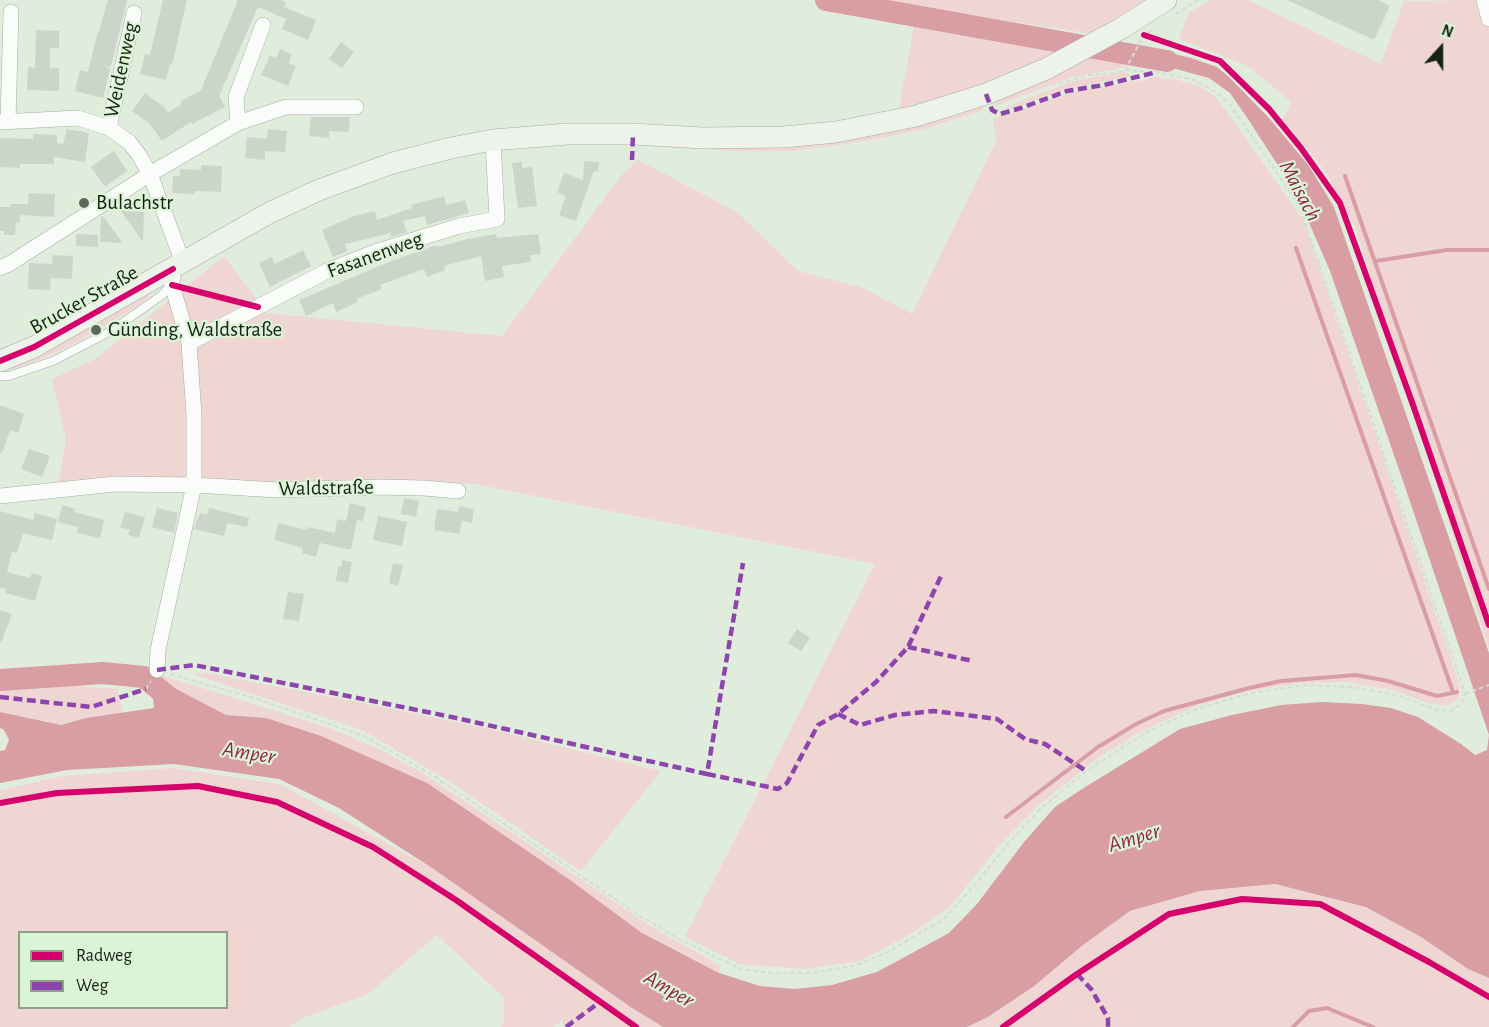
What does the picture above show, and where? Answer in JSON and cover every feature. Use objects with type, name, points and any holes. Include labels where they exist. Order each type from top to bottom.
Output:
[{"type":"main road","name":"Brucker Straße","points":[[0,361],[34,347],[176,272],[269,213],[319,190],[393,163],[493,140],[568,134],[703,138],[772,137],[836,132],[916,117],[986,94],[1046,79],[1162,2]]},
{"type":"street","points":[[1484,0],[1489,19]]},
{"type":"street","points":[[11,12],[4,122],[78,118],[109,128],[129,142],[150,174],[176,272],[189,343],[194,415],[194,485],[158,650],[157,670]]},
{"type":"street","name":"Weidenweg","points":[[109,128],[134,13]]},
{"type":"street","points":[[238,123],[236,96],[263,25]]},
{"type":"street","points":[[0,268],[150,174],[238,123],[286,107],[356,106]]},
{"type":"street","name":"Fasanenweg","points":[[189,343],[327,271],[375,252],[459,226],[497,219],[493,140]]},
{"type":"street","name":"Waldstraße","points":[[0,496],[115,484],[194,485],[277,490],[379,487],[458,491]]},
{"type":"lane","points":[[0,376],[9,376],[53,361],[111,331],[162,295],[176,272]]},
{"type":"path","points":[[1125,70],[1144,35],[1220,61],[1269,109],[1301,148],[1340,203],[1489,625]]},
{"type":"path","points":[[157,670],[257,699],[364,736],[429,773],[650,922],[679,939],[741,969],[770,973],[810,973],[857,965],[886,953],[944,919],[1040,809],[1086,771],[1147,732],[1197,709],[1251,693],[1304,685],[1353,687],[1400,696],[1437,710],[1451,711],[1461,704],[1465,694],[1299,205],[1232,107],[1220,95],[1195,80],[1157,72],[1125,70],[1115,73],[1046,79]]},
{"type":"path","points":[[1465,694],[1489,685]]},
{"type":"shaded area","points":[[870,0],[1145,0],[1093,34]]},
{"type":"shaded area","points":[[1211,0],[1248,0],[1381,64],[1404,1],[1489,0],[1489,649],[1355,228],[1325,171],[1283,119],[1291,102],[1248,66],[1179,39],[1189,12]]},
{"type":"shaded area","points":[[915,20],[1063,50],[1019,71],[954,96],[899,109]]},
{"type":"shaded area","points":[[1099,53],[1128,58],[1125,66],[1118,69],[1072,77],[995,106],[992,100]]},
{"type":"shaded area","points":[[1125,72],[1131,76],[1063,90],[1003,109],[1077,80]]},
{"type":"shaded area","points":[[1155,77],[1178,80],[1198,86],[1212,94],[1231,117],[1303,220],[1456,674],[1459,699],[1447,706],[1428,703],[1393,690],[1347,682],[1300,683],[1248,691],[1194,707],[1142,731],[1098,758],[1039,805],[998,847],[950,907],[914,932],[860,961],[802,969],[740,964],[685,937],[875,564],[475,484],[395,480],[290,487],[58,485],[66,439],[52,379],[95,359],[224,256],[267,313],[502,336],[621,176],[638,160],[737,212],[798,271],[861,287],[912,314],[996,141],[993,119],[1077,91]]},
{"type":"shaded area","points":[[980,104],[984,110],[924,129],[830,146],[790,151],[734,151],[650,146],[650,142],[709,145]]},
{"type":"shaded area","points":[[147,293],[151,295],[134,308],[77,342],[39,360],[5,370]]},
{"type":"shaded area","points":[[206,673],[490,729],[661,771],[581,871],[444,778],[360,729],[192,674]]},
{"type":"shaded area","points":[[164,676],[333,729],[381,750],[423,773],[660,932],[720,965],[719,973],[642,933],[266,718],[226,715],[159,680]]},
{"type":"shaded area","points":[[0,679],[117,689],[123,713],[86,718],[61,725],[0,712]]},
{"type":"shaded area","points":[[173,768],[280,784],[435,870],[632,1008],[663,1027],[565,1027],[562,1020],[554,1027],[500,1027],[504,1023],[504,998],[437,935],[368,994],[303,1018],[290,1027],[0,1027],[0,790],[63,776]]},
{"type":"shaded area","points":[[1275,884],[1366,906],[1421,937],[1468,969],[1489,978],[1489,1027],[967,1027],[988,1017],[1033,987],[1083,945],[1130,911],[1200,891]]},
{"type":"water","points":[[1143,46],[1217,67],[1269,118],[1309,166],[1334,207],[1489,653],[1489,735],[1330,271],[1297,195],[1230,93],[1209,78],[1136,62]]},
{"type":"water","name":"Amper","points":[[159,680],[226,715],[266,718],[321,736],[427,783],[570,880],[642,933],[719,973],[760,986],[795,989],[832,985],[877,972],[949,933],[977,904],[1024,842],[1055,807],[1180,729],[1281,705],[1322,702],[1391,708],[1418,717],[1475,755],[1487,750],[1489,735],[1489,978],[1468,969],[1421,937],[1366,907],[1275,884],[1200,891],[1130,911],[1083,945],[1033,987],[988,1017],[967,1027],[663,1027],[632,1008],[435,870],[339,808],[279,779],[174,764],[67,770],[0,783],[0,751],[5,750],[9,740],[4,730],[0,728],[0,712],[61,725],[86,718],[154,708],[152,687]]},
{"type":"building","points":[[108,0],[127,0],[112,62],[110,67],[104,65],[110,69],[103,98],[75,91],[80,70],[88,72]]},
{"type":"building","points":[[163,0],[187,0],[172,65],[170,64],[166,80],[140,74],[145,54],[150,55]]},
{"type":"building","points":[[238,0],[286,2],[284,7],[316,20],[308,40],[282,29],[286,19],[258,7],[219,96],[225,107],[192,124],[191,122],[162,141],[149,123],[132,111],[145,93],[168,112],[181,105],[181,101],[201,90]]},
{"type":"building","points":[[1287,0],[1378,0],[1390,6],[1374,40]]},
{"type":"building","points":[[36,30],[59,31],[59,48],[50,48],[50,68],[59,68],[59,91],[27,90],[28,67],[35,68]]},
{"type":"building","points":[[341,42],[354,52],[342,68],[329,59]]},
{"type":"building","points":[[280,49],[292,54],[289,63],[296,66],[288,86],[261,75],[270,55],[276,58]]},
{"type":"building","points":[[311,117],[350,117],[349,132],[329,131],[329,138],[309,136]]},
{"type":"building","points":[[67,129],[89,133],[85,162],[54,157],[54,164],[20,164],[20,168],[0,167],[0,138],[33,139],[33,134],[57,135],[57,143],[63,144]]},
{"type":"building","points":[[268,129],[287,131],[285,152],[265,151],[265,160],[245,158],[247,137],[267,139]]},
{"type":"building","points":[[114,151],[127,171],[105,187],[91,167]]},
{"type":"building","points":[[584,161],[599,162],[598,172],[594,171],[576,221],[559,215],[566,196],[557,192],[564,173],[583,180]]},
{"type":"building","points":[[522,162],[522,168],[532,167],[537,206],[518,208],[512,163]]},
{"type":"building","points":[[201,165],[222,166],[221,192],[172,193],[173,176],[180,176],[180,169],[201,170]]},
{"type":"building","points":[[29,193],[55,194],[54,217],[20,215],[20,223],[16,222],[15,235],[4,235],[4,231],[0,231],[0,207],[10,207],[10,204],[28,204]]},
{"type":"building","points":[[444,196],[446,205],[465,200],[469,213],[427,225],[425,216],[403,221],[407,232],[391,237],[390,233],[345,244],[348,251],[333,257],[322,230],[354,216],[375,211],[377,220],[412,208],[411,205]]},
{"type":"building","points":[[121,211],[144,212],[143,242]]},
{"type":"building","points":[[103,216],[123,243],[100,242],[101,217]]},
{"type":"building","points":[[76,234],[98,235],[98,247],[76,246]]},
{"type":"building","points":[[496,234],[497,238],[538,234],[541,254],[530,255],[531,262],[502,266],[504,277],[485,281],[481,256],[444,266],[445,270],[427,277],[424,269],[380,285],[382,289],[356,299],[358,302],[336,312],[333,303],[306,316],[299,300],[436,245],[437,247]]},
{"type":"building","points":[[303,250],[311,266],[270,287],[259,263],[272,257],[275,264]]},
{"type":"building","points":[[53,255],[73,256],[72,279],[51,278],[50,290],[28,289],[29,263],[52,264]]},
{"type":"building","points":[[0,405],[24,414],[18,433],[10,430],[2,453],[0,453]]},
{"type":"building","points":[[29,449],[50,456],[42,477],[21,469]]},
{"type":"building","points":[[404,498],[419,501],[416,517],[401,514]]},
{"type":"building","points":[[350,503],[366,507],[363,521],[357,520],[351,550],[320,543],[316,557],[302,553],[303,548],[274,540],[278,523],[307,530],[308,527],[335,533],[337,519],[346,521]]},
{"type":"building","points":[[62,505],[75,509],[74,512],[104,520],[100,538],[77,533],[78,527],[58,522]]},
{"type":"building","points":[[459,506],[474,509],[472,523],[462,521],[459,534],[434,530],[437,509],[458,512]]},
{"type":"building","points":[[157,508],[178,513],[174,533],[152,527]]},
{"type":"building","points":[[209,508],[249,518],[247,527],[227,523],[224,536],[194,529],[200,513],[207,515]]},
{"type":"building","points":[[0,511],[33,520],[35,513],[57,519],[52,540],[23,533],[17,553],[12,552],[7,572],[30,578],[32,573],[42,576],[35,601],[5,593],[6,589],[0,588]]},
{"type":"building","points":[[125,512],[145,517],[139,538],[128,535],[130,530],[120,527]]},
{"type":"building","points":[[378,516],[407,522],[402,546],[373,540]]},
{"type":"building","points":[[342,560],[352,562],[348,583],[336,581],[338,566],[341,567]]},
{"type":"building","points":[[393,563],[403,565],[398,586],[389,583]]},
{"type":"building","points":[[288,592],[304,594],[299,621],[283,619]]},
{"type":"building","points":[[0,610],[12,614],[1,643],[0,643]]},
{"type":"building","points":[[797,629],[810,638],[801,651],[788,643]]},
{"type":"waterway","name":"Maisach","points":[[826,0],[1167,61]]},
{"type":"waterway","points":[[1345,176],[1489,589]]},
{"type":"waterway","points":[[1296,248],[1453,692]]},
{"type":"waterway","points":[[1376,261],[1447,250],[1489,250]]},
{"type":"waterway","points":[[0,680],[103,673],[144,677],[176,706]]},
{"type":"waterway","points":[[1006,817],[1098,747],[1136,724],[1164,711],[1281,681],[1356,675],[1388,681],[1437,696],[1457,692]]},
{"type":"waterway","points":[[1293,1027],[1309,1011],[1327,1008],[1373,1027]]},
{"type":"marked path","points":[[986,94],[992,110],[1000,114],[1067,91],[1157,72]]},
{"type":"marked path","points":[[632,160],[633,134]]},
{"type":"marked path","points":[[157,670],[194,665],[447,716],[707,774],[743,563]]},
{"type":"marked path","points":[[707,774],[778,789],[787,783],[818,725],[838,714],[876,682],[908,647],[942,574]]},
{"type":"marked path","points":[[908,647],[973,661]]},
{"type":"marked path","points":[[0,697],[91,707],[146,689]]},
{"type":"marked path","points":[[838,714],[860,725],[895,715],[934,711],[997,719],[1025,739],[1045,744],[1086,771]]},
{"type":"marked path","points":[[1077,974],[1091,989],[1108,1018],[1108,1027]]},
{"type":"marked path","points":[[566,1027],[600,1002]]},
{"type":"cycle path","points":[[1144,35],[1220,61],[1269,109],[1301,148],[1340,203],[1489,625]]},
{"type":"cycle path","points":[[0,361],[34,347],[173,269]]},
{"type":"cycle path","points":[[172,285],[258,307]]},
{"type":"cycle path","points":[[0,803],[57,793],[198,786],[277,802],[373,847],[456,900],[636,1027]]},
{"type":"cycle path","points":[[1003,1027],[1077,974],[1169,914],[1242,899],[1320,904],[1489,997]]},
{"type":"place","name":"Bulachstr","points":[[84,203]]},
{"type":"place","name":"Günding, Waldstraße","points":[[96,330]]}]
